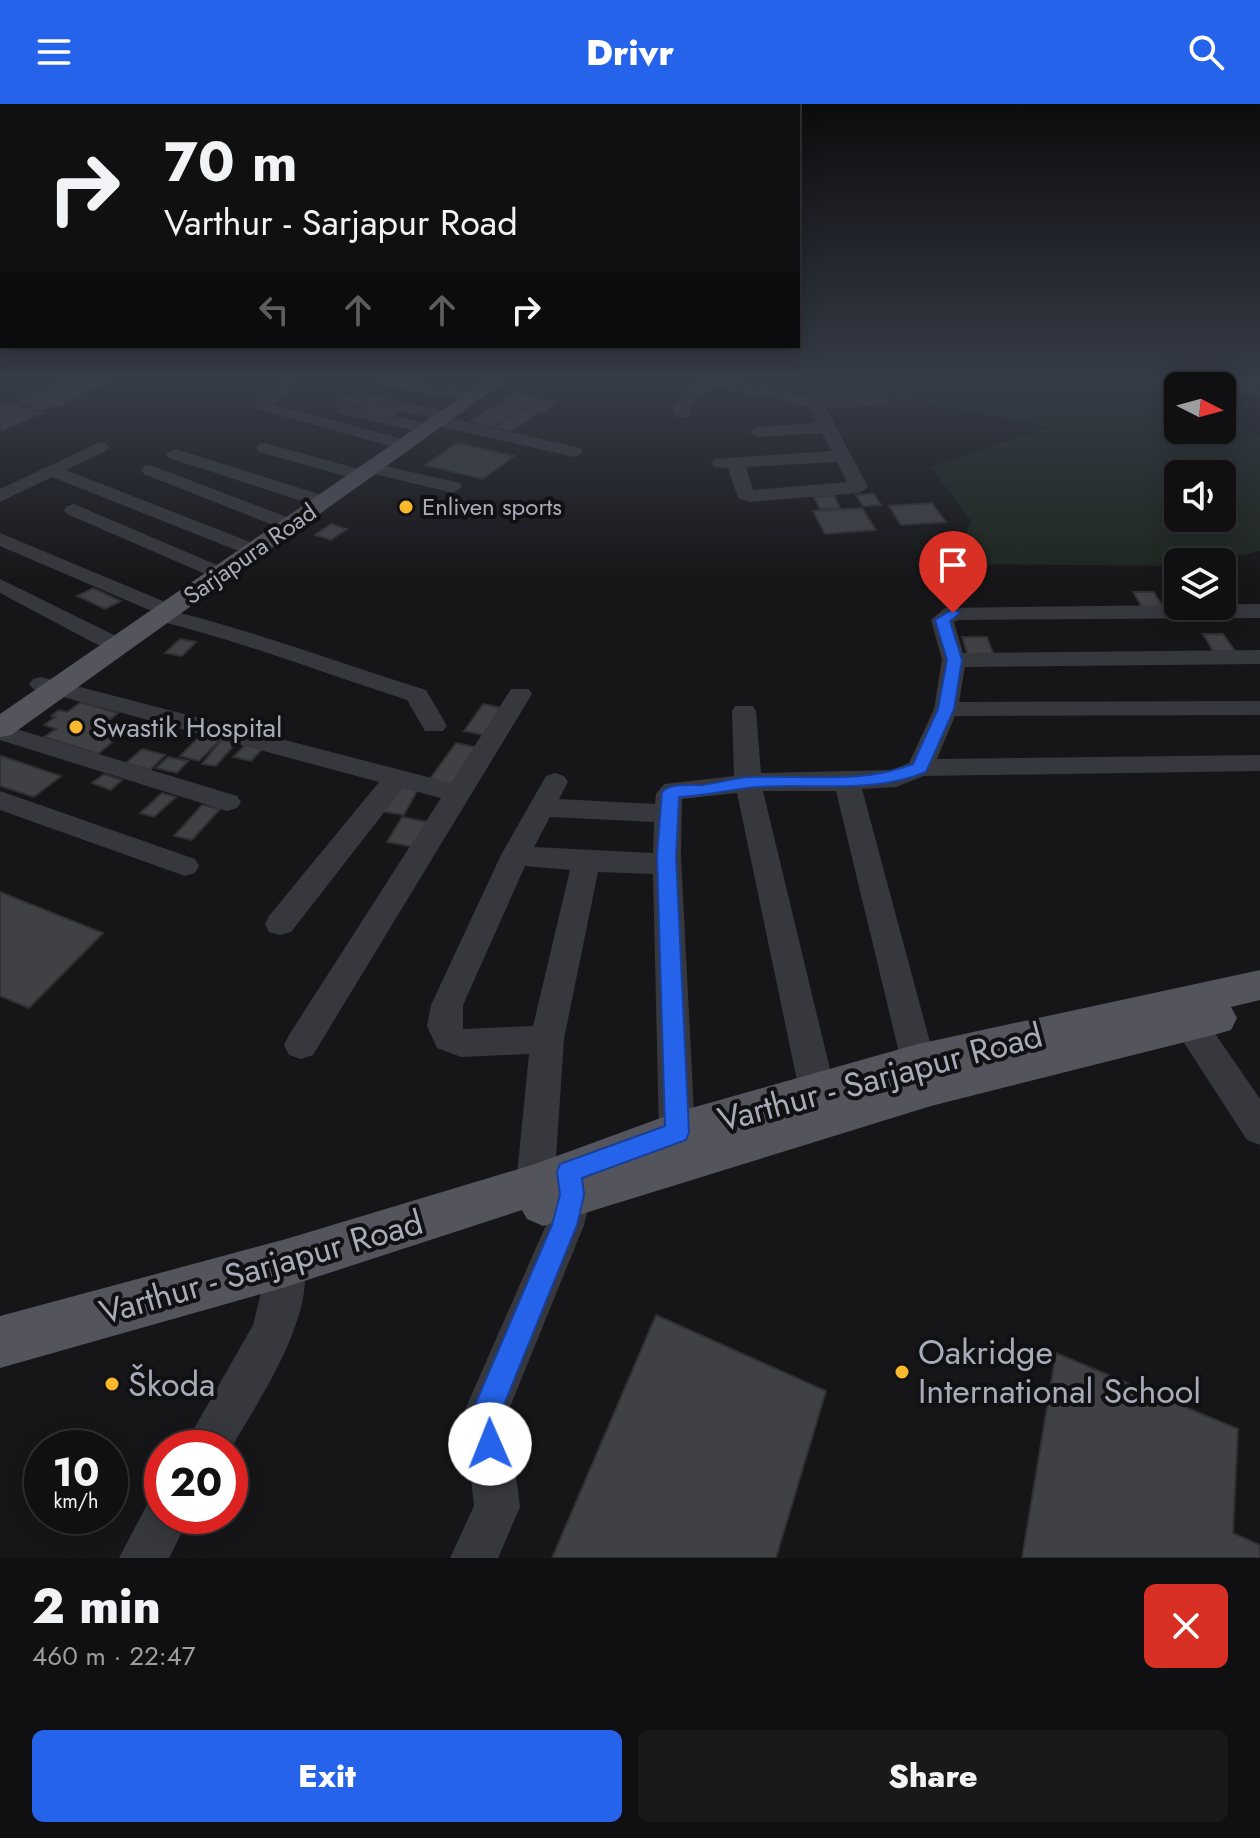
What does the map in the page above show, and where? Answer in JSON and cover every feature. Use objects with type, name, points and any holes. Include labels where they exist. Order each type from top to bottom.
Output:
[{"type":"main road","name":"Sarjapura Road","points":[[0,730],[106,640],[159,611],[210,569],[312,498],[360,470],[387,447]]},
{"type":"main road","name":"Sarjapura Road","points":[[0,712],[50,686],[393,447]]},
{"type":"main road","name":"Varthur - Sarjapur Road","points":[[0,1360],[559,1184],[931,1088],[1183,1013],[1258,995]]},
{"type":"main road","name":"Varthur - Sarjapur Road","points":[[559,1184],[677,1132],[918,1061],[1183,1013]]},
{"type":"main road","name":"Varthur - Sarjapur Road","points":[[0,1342],[286,1271]]},
{"type":"street","points":[[0,496],[100,447]]},
{"type":"street","points":[[549,447],[574,452]]},
{"type":"street","points":[[840,447],[844,456],[858,488],[750,496],[745,494],[728,463],[844,456]]},
{"type":"street","points":[[265,448],[453,487]]},
{"type":"street","points":[[175,454],[312,498]]},
{"type":"street","points":[[150,470],[280,521]]},
{"type":"street","points":[[52,471],[243,546]]},
{"type":"street","points":[[74,510],[210,569]]},
{"type":"street","points":[[0,539],[159,611],[417,695],[434,726]]},
{"type":"street","points":[[6,587],[60,565]]},
{"type":"street","points":[[6,587],[106,640]]},
{"type":"street","points":[[920,768],[946,709],[954,660],[942,620],[953,613],[1260,611]]},
{"type":"street","points":[[954,660],[1260,657]]},
{"type":"street","points":[[50,686],[459,794]]},
{"type":"street","points":[[301,1045],[520,694]]},
{"type":"street","points":[[946,709],[1260,708]]},
{"type":"street","points":[[744,711],[748,782],[817,1090]]},
{"type":"street","points":[[0,730],[227,802]]},
{"type":"street","points":[[677,1132],[668,864],[669,794],[673,790],[700,791],[748,782],[847,782],[896,778],[920,768],[1260,763]]},
{"type":"street","points":[[280,924],[397,777]]},
{"type":"street","points":[[847,782],[918,1061]]},
{"type":"street","points":[[547,1039],[461,1043],[449,1038],[444,1026],[447,1005],[515,855],[548,795],[668,814]]},
{"type":"street","points":[[0,800],[185,866]]},
{"type":"street","points":[[515,855],[586,862],[668,864]]},
{"type":"street","points":[[474,1558],[497,1507],[486,1412],[565,1225],[547,1039],[586,862]]},
{"type":"street","points":[[1183,1013],[1260,1129]]},
{"type":"street","points":[[216,1430],[272,1328],[286,1271]]},
{"type":"street","points":[[143,1558],[157,1534]]},
{"type":"shaded area","points":[[990,447],[1260,447],[1260,551],[1236,556],[1236,548],[1164,548],[1164,566],[955,564],[971,521],[931,467]]},
{"type":"building","points":[[451,447],[474,447],[514,456],[483,479],[425,465]]},
{"type":"building","points":[[874,494],[881,505],[863,506],[856,495]]},
{"type":"building","points":[[834,495],[840,508],[820,509],[814,497]]},
{"type":"building","points":[[932,503],[946,522],[901,525],[889,506]]},
{"type":"building","points":[[862,508],[876,530],[825,534],[813,511]]},
{"type":"building","points":[[331,524],[347,529],[331,540],[315,535]]},
{"type":"building","points":[[93,588],[121,601],[105,609],[77,596]]},
{"type":"building","points":[[1133,592],[1154,592],[1164,609],[1143,609]]},
{"type":"building","points":[[1203,634],[1223,634],[1235,651],[1213,651]]},
{"type":"building","points":[[962,637],[987,637],[994,656],[968,656]]},
{"type":"building","points":[[180,639],[196,642],[182,656],[165,653]]},
{"type":"building","name":"Swastik Hospital","points":[[81,702],[118,713],[95,732],[116,739],[98,754],[44,737],[56,729],[44,725],[55,717],[51,716],[59,710],[67,712]]},
{"type":"building","points":[[483,704],[507,709],[488,736],[464,731]]},
{"type":"building","points":[[202,734],[221,739],[199,761],[180,756]]},
{"type":"building","points":[[221,740],[236,743],[216,766],[202,764]]},
{"type":"building","points":[[456,743],[480,748],[454,785],[429,780]]},
{"type":"building","points":[[245,745],[262,749],[251,761],[233,757]]},
{"type":"building","points":[[142,749],[165,755],[150,770],[126,763]]},
{"type":"building","points":[[0,757],[61,776],[34,797],[0,786]]},
{"type":"building","points":[[168,757],[188,761],[177,773],[156,768]]},
{"type":"building","points":[[104,774],[122,780],[111,790],[92,783]]},
{"type":"building","points":[[394,786],[418,789],[404,815],[379,811]]},
{"type":"building","points":[[162,793],[176,797],[154,817],[140,813]]},
{"type":"building","points":[[202,805],[220,809],[192,840],[174,836]]},
{"type":"building","points":[[402,817],[427,822],[413,847],[387,842]]},
{"type":"building","points":[[0,892],[103,933],[29,1008],[0,996]]},
{"type":"building","points":[[656,1315],[826,1391],[776,1558],[552,1558]]},
{"type":"building","points":[[1056,1353],[1238,1429],[1233,1533],[1260,1545],[1260,1558],[1022,1558]]},
{"type":"place","name":"Enliven sports","points":[[406,507]]},
{"type":"place","name":"Swastik Hospital","points":[[76,727]]},
{"type":"place","name":"Oakridge International School","points":[[902,1372]]},
{"type":"place","name":"Škoda","points":[[112,1384]]},
{"type":"route","points":[[490,1444],[486,1412],[565,1225],[572,1195],[569,1172],[677,1132],[667,856],[670,792],[748,782],[847,782],[909,775],[920,768],[946,709],[954,660],[942,620],[953,613]]}]
